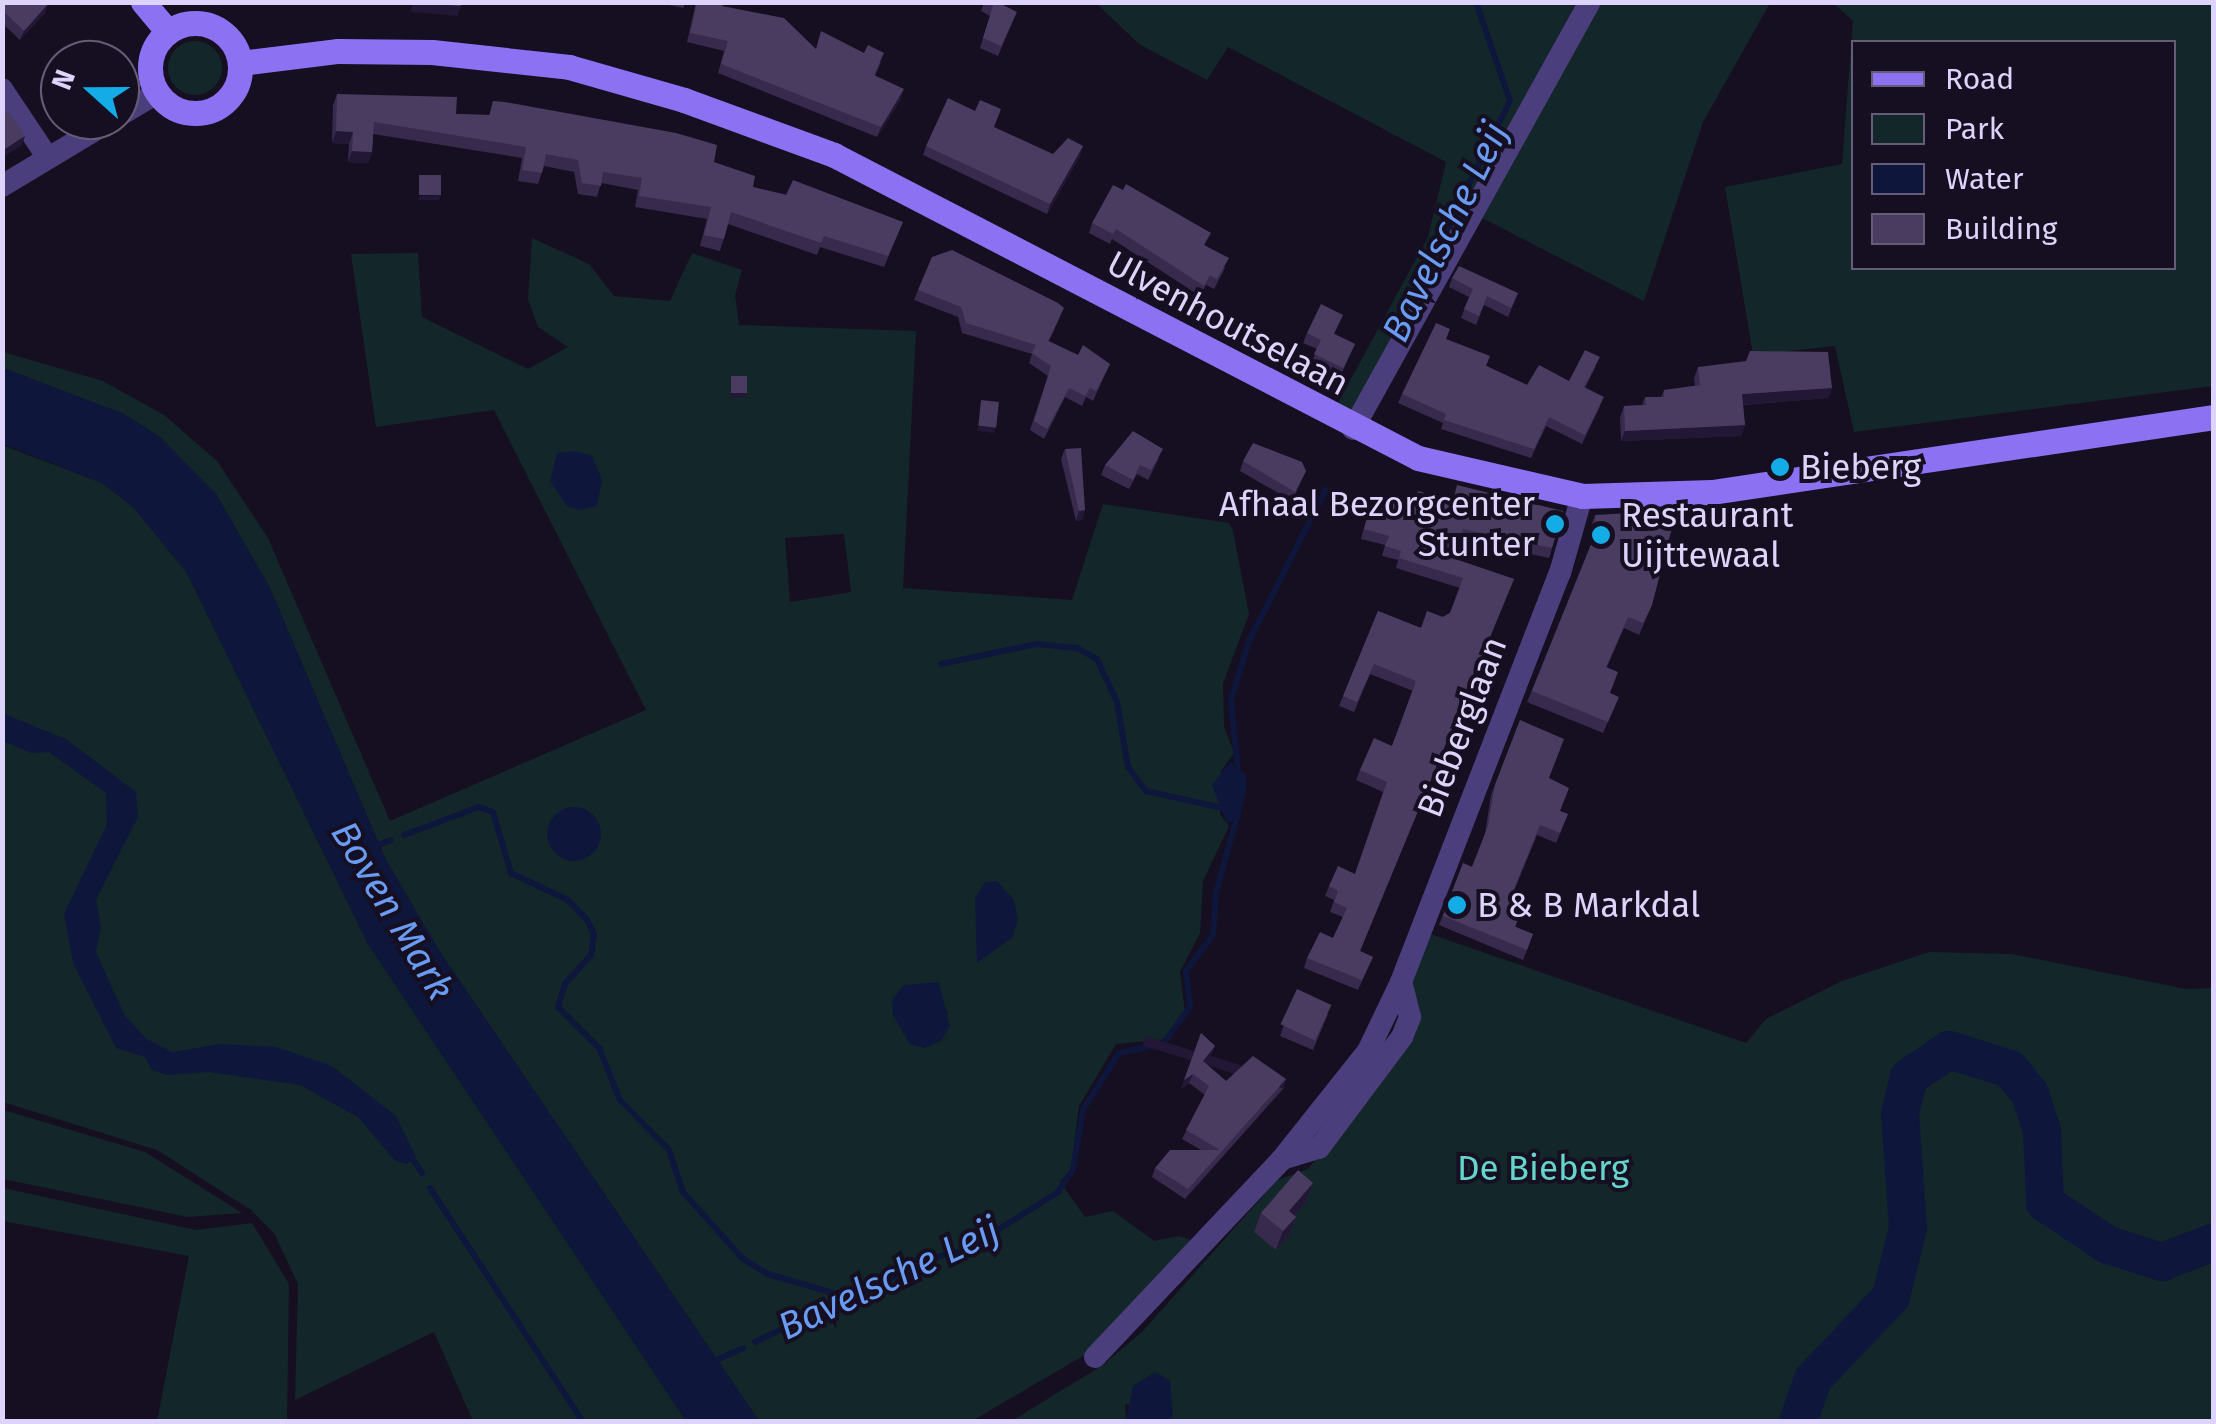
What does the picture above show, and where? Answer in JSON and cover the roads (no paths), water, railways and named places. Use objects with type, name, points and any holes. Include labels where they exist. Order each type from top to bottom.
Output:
[{"type":"main road","points":[[142,2],[168,32]]},
{"type":"main road","points":[[194,24],[217,29],[240,63],[234,92],[208,112],[176,110],[157,93],[152,55],[168,32],[194,24]]},
{"type":"main road","name":"Ulvenhoutselaan","points":[[240,63],[338,51],[432,52],[569,68],[684,100],[834,155],[1352,429],[1485,478],[1582,496],[1712,492],[2214,416]]},
{"type":"street","points":[[1352,429],[1590,2]]},
{"type":"street","points":[[2,89],[48,158]]},
{"type":"street","points":[[140,103],[157,93]]},
{"type":"street","points":[[2,186],[78,140]]},
{"type":"street","name":"Bieberglaan","points":[[1095,1357],[1282,1158],[1368,1051],[1401,982],[1560,573],[1582,496]]},
{"type":"water","name":"Boven Mark","points":[[3,368],[124,414],[160,437],[216,494],[269,586],[385,858],[440,952],[759,1421],[686,1421],[368,944],[187,573],[134,508],[102,483],[3,444]]},
{"type":"water","points":[[575,451],[592,456],[602,480],[597,506],[579,510],[567,506],[550,481],[557,453]]},
{"type":"water","points":[[2,713],[66,739],[136,792],[138,817],[96,900],[101,927],[96,952],[125,1016],[147,1039],[172,1052],[221,1044],[277,1047],[332,1066],[396,1116],[416,1157],[407,1164],[395,1161],[359,1118],[300,1085],[209,1072],[167,1075],[152,1070],[145,1057],[116,1048],[73,963],[64,914],[107,824],[106,793],[49,752],[31,753],[3,741]]},
{"type":"water","points":[[1230,762],[1246,775],[1246,794],[1239,817],[1227,824],[1212,785]]},
{"type":"water","points":[[574,807],[593,815],[601,834],[593,853],[574,861],[555,853],[547,834],[555,815]]},
{"type":"water","points":[[997,881],[1014,900],[1018,921],[1012,938],[977,963],[975,898],[985,882]]},
{"type":"water","points":[[939,982],[950,1026],[941,1041],[924,1048],[910,1044],[893,1015],[892,1000],[904,985]]},
{"type":"water","points":[[1155,1372],[1170,1380],[1173,1415],[1168,1421],[1126,1421],[1133,1386]]},
{"type":"waterway","name":"Bavelsche Leij","points":[[1411,302],[1510,101],[1476,2]]},
{"type":"waterway","name":"Bavelsche Leij","points":[[1238,771],[1231,700],[1249,641],[1326,489]]},
{"type":"waterway","points":[[941,664],[1037,644],[1077,648],[1097,659],[1117,702],[1128,767],[1146,791],[1223,808]]},
{"type":"waterway","points":[[404,835],[479,807],[493,812],[511,873],[568,900],[587,920],[594,934],[591,955],[565,984],[558,1007],[599,1048],[620,1100],[669,1150],[683,1192],[742,1258],[768,1274],[847,1297]]},
{"type":"waterway","name":"Bavelsche Leij","points":[[755,1342],[848,1297],[863,1297],[915,1262],[966,1250],[1058,1192],[1073,1170],[1083,1110],[1119,1053],[1163,1044],[1190,1007],[1186,971],[1213,935],[1216,893],[1239,809]]},
{"type":"waterway","name":"Boven Mark","points":[[373,847],[391,840]]},
{"type":"waterway","points":[[1798,1422],[1813,1379],[1891,1297],[1908,1228],[1900,1113],[1909,1077],[1949,1050],[2010,1069],[2030,1094],[2042,1130],[2045,1203],[2108,1245],[2162,1262],[2214,1242]]},
{"type":"waterway","points":[[409,1153],[422,1173]]},
{"type":"waterway","points":[[430,1188],[583,1422]]},
{"type":"waterway","name":"Bavelsche Leij","points":[[712,1362],[743,1348]]},
{"type":"place","name":"Bieberg","points":[[1780,467]]},
{"type":"place","name":"Afhaal Bezorgcenter Stunter","points":[[1555,524]]},
{"type":"place","name":"Restaurant Uijttewaal","points":[[1601,535]]},
{"type":"place","name":"B & B Markdal","points":[[1457,905]]},
{"type":"park label","name":"De Bieberg","points":[[1543,1168]]}]
